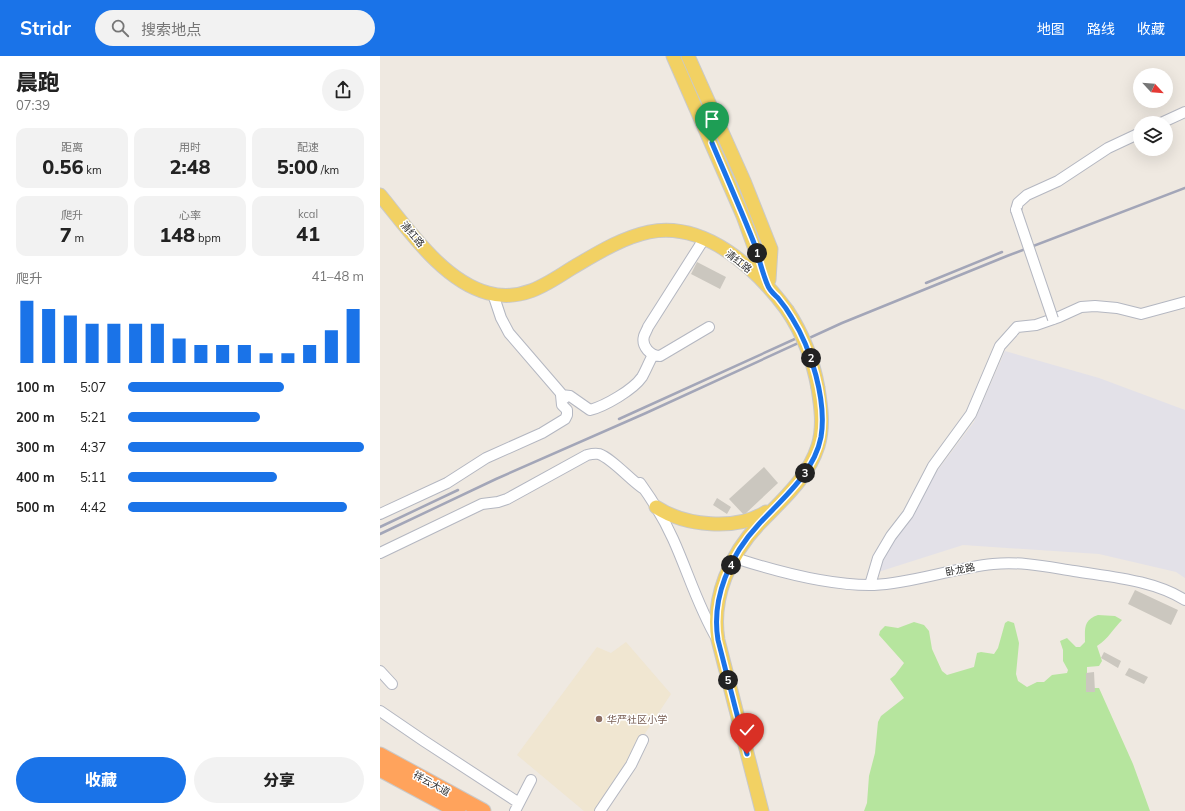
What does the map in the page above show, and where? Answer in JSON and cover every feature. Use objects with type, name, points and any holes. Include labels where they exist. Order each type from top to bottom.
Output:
[{"type":"highway","name":"祥云大道","points":[[380,755],[483,811]]},
{"type":"highway","name":"祥云大道","points":[[380,769],[458,811]]},
{"type":"main road","points":[[673,56],[743,216],[769,288]]},
{"type":"main road","points":[[688,56],[744,181],[771,249],[769,288]]},
{"type":"main road","name":"清红路","points":[[380,195],[415,237],[444,267],[474,288],[493,294],[515,296],[535,291],[608,247],[643,234],[657,231],[674,231],[704,239],[733,256],[769,288],[787,310],[805,343],[812,360],[818,388],[822,424],[818,446],[811,463],[804,474],[750,534],[735,558],[723,584],[718,603],[716,621],[718,640],[762,811]]},
{"type":"main road","points":[[656,507],[670,515],[686,520],[706,523],[733,524],[757,517],[780,502]]},
{"type":"street","points":[[1173,118],[1185,112]]},
{"type":"street","points":[[1053,319],[1016,210],[1018,203],[1027,195],[1058,181],[1108,148],[1133,136]]},
{"type":"street","points":[[704,239],[646,332],[643,338],[644,345],[646,349],[653,354],[660,356],[709,327]]},
{"type":"street","points":[[493,294],[501,318],[509,333],[564,397]]},
{"type":"street","points":[[870,585],[878,558],[891,536],[908,514],[933,466],[971,414],[1000,346],[1017,327],[1036,325],[1081,307],[1095,306],[1117,308],[1141,314],[1185,302]]},
{"type":"street","points":[[564,397],[570,396],[590,410],[598,408],[627,391],[637,382],[647,368],[653,354]]},
{"type":"street","points":[[380,514],[447,483],[486,458],[542,433],[565,419],[567,410],[562,405],[564,397]]},
{"type":"street","points":[[380,553],[482,504],[508,499],[587,455],[594,454],[602,456],[644,489]]},
{"type":"street","points":[[627,468],[656,507],[673,538],[702,609],[718,640]]},
{"type":"street","name":"卧龙路","points":[[735,558],[772,569],[813,578],[870,585],[906,581],[980,566],[1009,563],[1034,565],[1132,581],[1169,591],[1185,600]]},
{"type":"street","points":[[380,672],[392,684]]},
{"type":"street","points":[[380,711],[517,807],[531,780]]},
{"type":"street","points":[[600,811],[631,765],[643,740]]},
{"type":"shaded area","points":[[1005,351],[1099,378],[1185,410],[1185,578],[1176,572],[1099,554],[963,545],[875,573],[880,547],[974,422]]},
{"type":"shaded area","name":"华严社区小学","points":[[626,642],[671,694],[638,744],[629,762],[595,811],[584,811],[517,755],[597,647],[611,653]]},
{"type":"green space","points":[[1098,615],[1115,616],[1122,620],[1108,637],[1097,646],[1102,661],[1099,666],[1087,667],[1087,688],[1099,688],[1133,764],[1150,811],[864,811],[867,803],[869,776],[875,753],[878,722],[881,716],[904,698],[890,679],[904,663],[879,635],[880,631],[885,626],[898,628],[914,622],[924,625],[929,631],[932,649],[942,671],[947,675],[974,667],[977,653],[981,652],[994,654],[998,648],[1005,623],[1008,621],[1014,623],[1019,643],[1016,674],[1018,681],[1027,687],[1037,682],[1044,682],[1052,675],[1067,673],[1068,670],[1063,661],[1063,650],[1060,641],[1067,638],[1076,647],[1080,647],[1085,642],[1085,629],[1087,622]]},
{"type":"building","points":[[697,262],[726,277],[720,289],[691,274]]},
{"type":"building","points":[[764,467],[778,483],[744,515],[729,499]]},
{"type":"building","points":[[717,498],[731,507],[727,514],[713,505]]},
{"type":"building","points":[[1135,590],[1178,610],[1171,625],[1128,604]]},
{"type":"building","points":[[1104,652],[1121,661],[1118,668],[1101,658]]},
{"type":"building","points":[[1129,668],[1148,677],[1144,684],[1125,675]]},
{"type":"building","points":[[1094,672],[1095,692],[1086,692],[1086,673]]},
{"type":"railway","points":[[380,534],[496,479],[646,413],[842,323],[1007,256],[1185,188]]},
{"type":"railway","points":[[926,283],[1002,252]]},
{"type":"railway","points":[[619,419],[797,338]]},
{"type":"railway","points":[[380,527],[458,490]]},
{"type":"place","name":"华严社区小学","points":[[599,719]]},
{"type":"route","points":[[712,143],[758,254],[769,288],[780,300],[797,327],[812,360],[817,380],[822,424],[821,437],[811,463],[797,484],[743,543],[732,563],[720,593],[716,613],[716,632],[747,754]]}]
